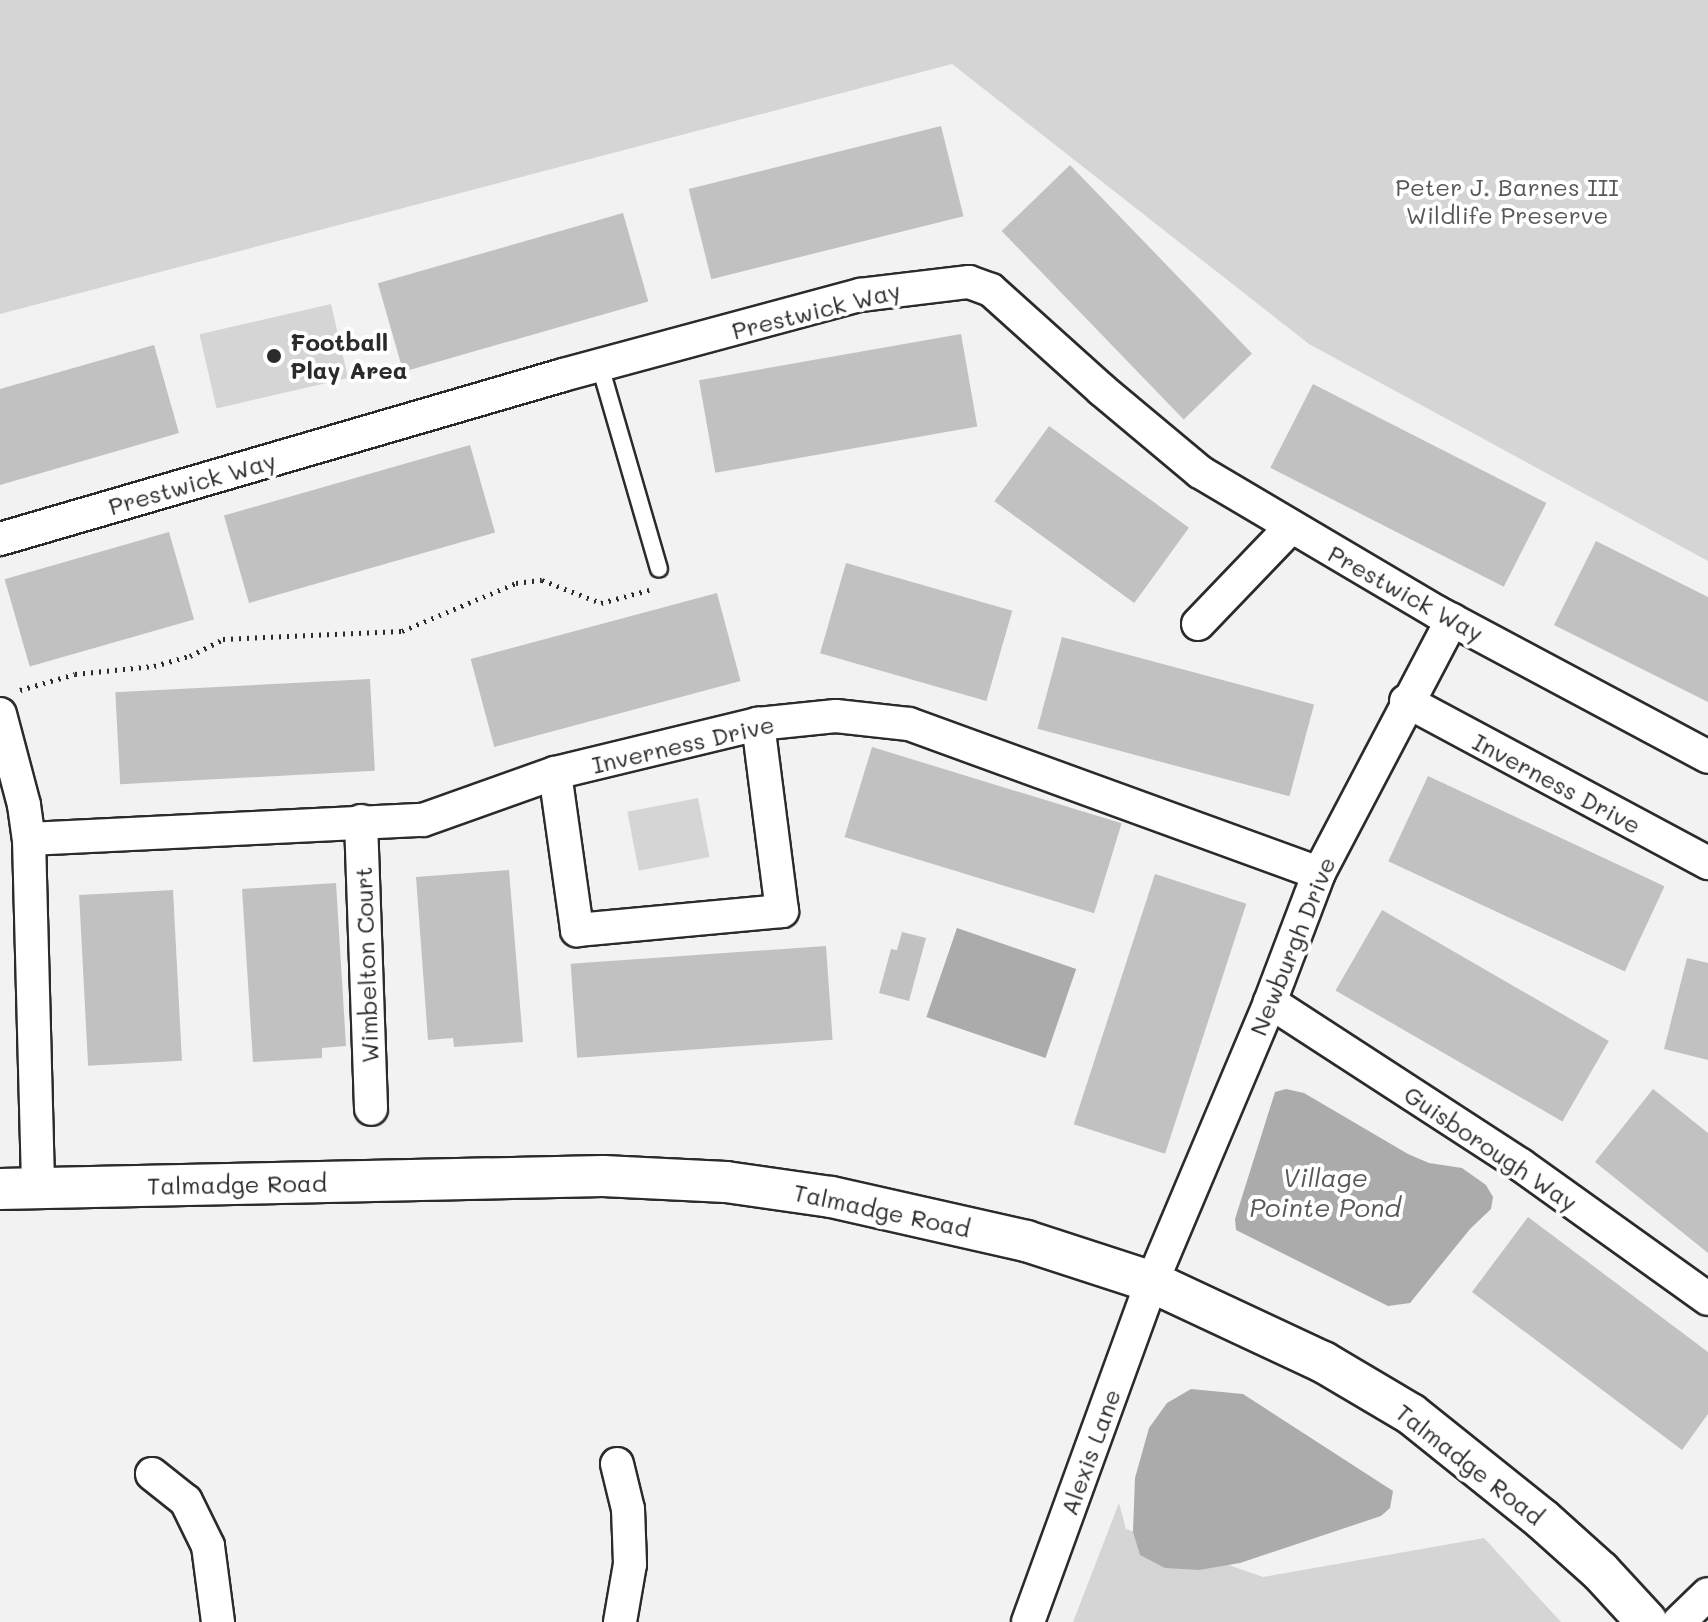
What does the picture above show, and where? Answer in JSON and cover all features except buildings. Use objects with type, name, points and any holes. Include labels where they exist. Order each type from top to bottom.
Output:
[{"type":"street","name":"Prestwick Way","points":[[0,539],[600,366],[860,295],[969,282],[991,290],[1102,390],[1200,472],[1452,620],[1708,757]]},
{"type":"street","points":[[1198,624],[1291,527]]},
{"type":"street","name":"Newburgh Drive","points":[[1152,1282],[1270,1002],[1319,873],[1406,701],[1452,620]]},
{"type":"street","name":"Inverness Drive","points":[[1406,701],[1708,863]]},
{"type":"street","points":[[8,703],[29,839],[19,1189]]},
{"type":"street","name":"Inverness Drive","points":[[29,839],[423,820],[555,773],[758,724],[836,716],[909,724],[1319,873]]},
{"type":"street","points":[[555,773],[577,930],[782,911],[758,724]]},
{"type":"street","name":"Wimbelton Court","points":[[361,821],[371,1109]]},
{"type":"street","name":"Guisborough Way","points":[[1270,1002],[1521,1165],[1708,1299]]},
{"type":"street","name":"Talmadge Road","points":[[19,1189],[603,1176],[726,1182],[831,1197],[1026,1241],[1152,1282],[1323,1362],[1411,1414],[1542,1519],[1600,1571],[1647,1622]]},
{"type":"street","name":"Alexis Lane","points":[[1028,1622],[1152,1282]]},
{"type":"street","points":[[617,1464],[628,1509],[630,1564],[620,1622]]},
{"type":"street","points":[[152,1474],[186,1501],[208,1546],[218,1622]]},
{"type":"street","points":[[1679,1622],[1708,1594]]},
{"type":"lane","points":[[600,366],[659,569]]},
{"type":"path","points":[[8,703],[75,674],[166,663],[190,656],[223,639],[402,631],[516,583],[542,580],[601,603],[664,585],[659,569]]},
{"type":"green space","name":"Peter J. Barnes III Wildlife Preserve","points":[[0,0],[1708,0],[1708,561],[1309,344],[952,64],[0,314]]},
{"type":"green space","name":"Football Play Area","points":[[331,304],[348,378],[217,408],[199,334]]},
{"type":"green space","points":[[698,798],[709,857],[639,871],[627,812]]},
{"type":"green space","points":[[1119,1503],[1126,1529],[1263,1577],[1484,1538],[1561,1622],[1073,1622]]},
{"type":"water","points":[[957,928],[1076,969],[1046,1058],[926,1017]]},
{"type":"water","name":"Village Pointe Pond","points":[[1286,1089],[1304,1093],[1408,1154],[1429,1163],[1462,1168],[1486,1185],[1493,1197],[1491,1209],[1470,1229],[1410,1303],[1388,1306],[1236,1230],[1235,1219],[1275,1092]]},
{"type":"water","points":[[1191,1389],[1243,1394],[1393,1491],[1390,1508],[1381,1516],[1240,1563],[1199,1570],[1165,1568],[1140,1555],[1133,1532],[1135,1478],[1149,1428],[1167,1403]]},
{"type":"place","name":"Football Play Area","points":[[274,356]]}]
